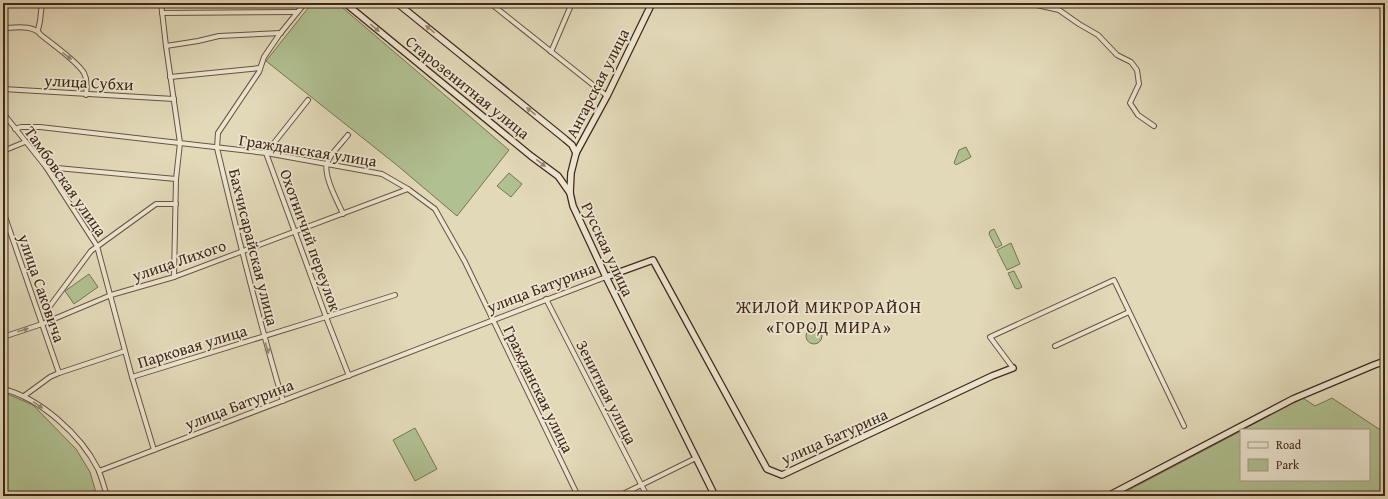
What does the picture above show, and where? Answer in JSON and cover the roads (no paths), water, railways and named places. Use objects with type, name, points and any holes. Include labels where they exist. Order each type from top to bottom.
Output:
[{"type":"main road","name":"Старозенитная улица","points":[[345,3],[531,156],[558,176],[570,193]]},
{"type":"main road","points":[[397,3],[572,145],[576,153]]},
{"type":"main road","name":"Ангарская улица","points":[[576,153],[607,96],[652,3]]},
{"type":"main road","points":[[572,145],[582,143]]},
{"type":"main road","name":"Русская улица","points":[[576,153],[571,173],[570,193],[573,206],[715,496]]},
{"type":"main road","points":[[558,176],[563,178],[571,173]]},
{"type":"main road","name":"улица Батурина","points":[[606,276],[653,260],[767,469],[782,475],[1012,368]]},
{"type":"main road","points":[[1108,496],[1293,399],[1374,365],[1385,362]]},
{"type":"street","points":[[38,30],[42,3]]},
{"type":"street","points":[[161,3],[180,143],[176,179],[174,277]]},
{"type":"street","name":"Бахчисарайская улица","points":[[284,401],[264,337],[241,252],[217,148],[218,133],[260,68],[264,57],[280,33],[305,3]]},
{"type":"street","points":[[490,3],[607,96]]},
{"type":"street","points":[[551,52],[572,3]]},
{"type":"street","points":[[1028,3],[1059,10],[1098,35],[1117,55],[1131,62],[1137,70],[1139,84],[1130,104],[1138,115],[1154,126]]},
{"type":"street","points":[[162,13],[297,12]]},
{"type":"street","points":[[3,28],[31,28],[38,30],[41,35],[83,71],[87,89],[86,94]]},
{"type":"street","points":[[166,46],[219,36],[280,33]]},
{"type":"street","points":[[170,77],[260,68]]},
{"type":"street","name":"улица Субхи","points":[[3,89],[174,99]]},
{"type":"street","name":"Охотничий переулок","points":[[308,100],[266,153],[349,376]]},
{"type":"street","name":"Тамбовская улица","points":[[3,113],[46,167],[97,246],[132,377],[154,450]]},
{"type":"street","name":"Гражданская улица","points":[[15,129],[21,127],[40,127],[266,153],[382,174],[408,189],[435,209],[465,262],[578,496]]},
{"type":"street","points":[[343,214],[326,175],[327,164],[348,135]]},
{"type":"street","points":[[3,151],[25,142]]},
{"type":"street","points":[[46,167],[176,179]]},
{"type":"street","name":"улица Лихого","points":[[3,337],[42,324],[110,295],[174,277],[408,189]]},
{"type":"street","points":[[50,306],[91,251],[97,246],[156,204],[176,204]]},
{"type":"street","name":"улица Саковича","points":[[3,211],[59,373]]},
{"type":"street","name":"улица Батурина","points":[[99,471],[606,276]]},
{"type":"street","points":[[1012,368],[990,337],[1114,280],[1184,426]]},
{"type":"street","name":"Парковая улица","points":[[132,377],[395,295]]},
{"type":"street","name":"Зенитная улица","points":[[546,298],[647,496]]},
{"type":"street","points":[[1055,346],[1129,312]]},
{"type":"street","points":[[24,396],[50,377],[125,351]]},
{"type":"street","points":[[3,389],[24,396],[49,413],[68,430],[93,460],[99,471],[107,496]]},
{"type":"street","points":[[619,496],[696,458]]},
{"type":"district","name":"ЖИЛОЙ МИКРОРАЙОН «ГОРОД МИРА»","points":[[829,317]]}]
